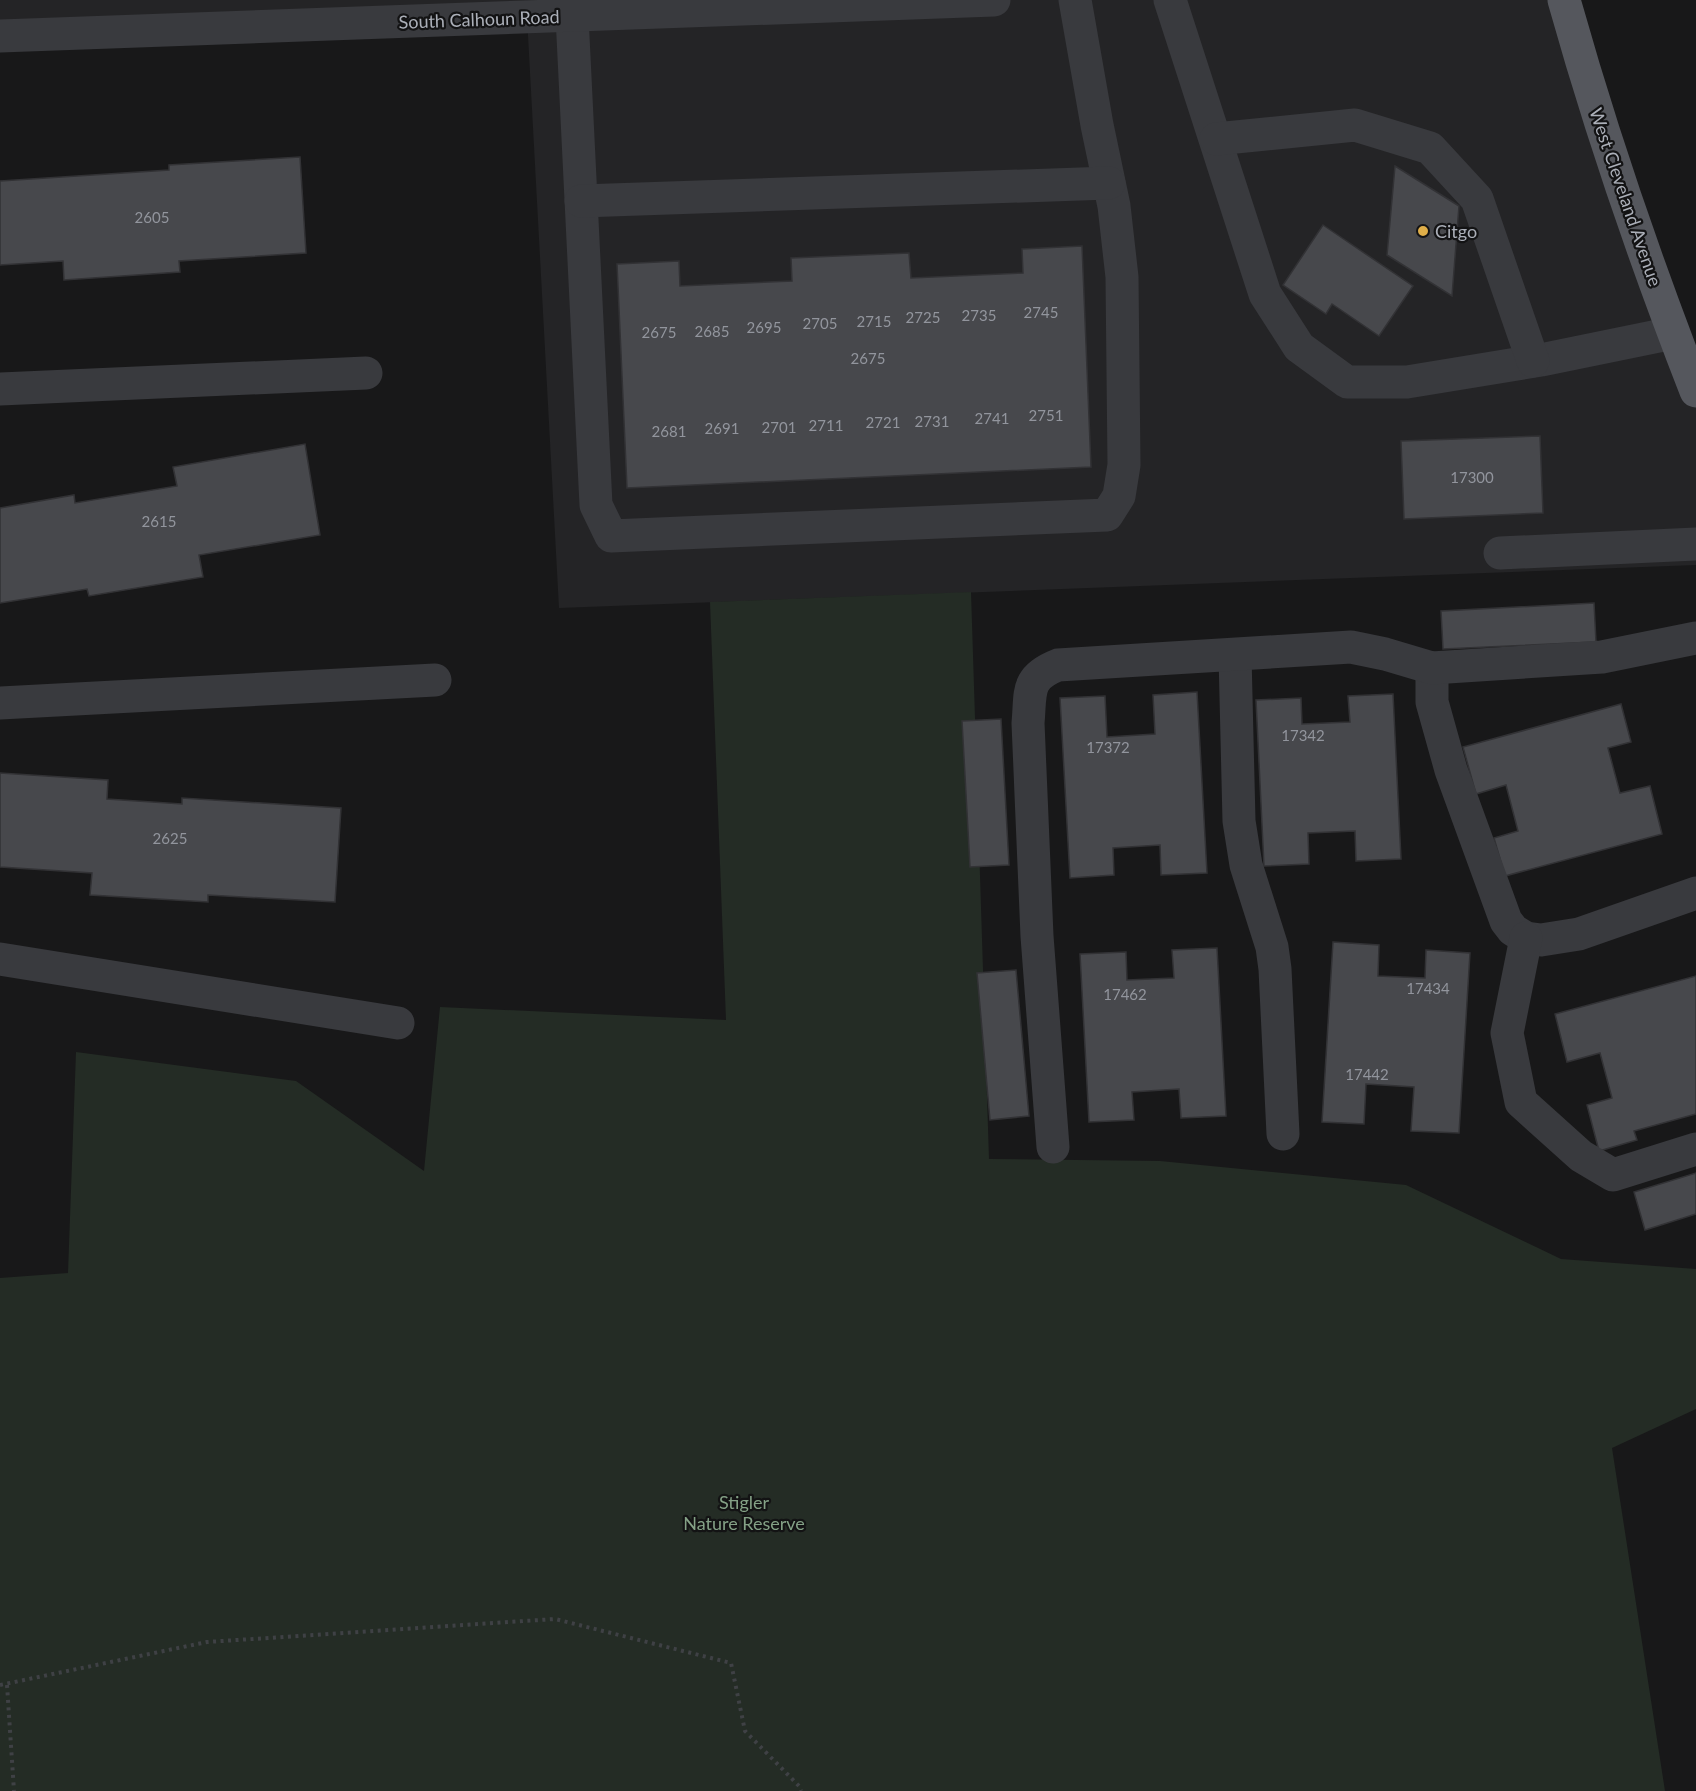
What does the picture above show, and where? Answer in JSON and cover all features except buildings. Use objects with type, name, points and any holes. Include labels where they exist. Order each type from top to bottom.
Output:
[{"type":"main road","name":"West Cleveland Avenue","points":[[1564,0],[1589,89],[1673,333],[1696,391]]},
{"type":"street","name":"South Calhoun Road","points":[[0,36],[312,12],[430,11],[572,16],[994,0]]},
{"type":"street","points":[[572,16],[596,505],[611,536],[1107,515],[1119,496],[1124,465],[1122,277],[1114,206],[1075,0]]},
{"type":"street","points":[[1170,0],[1265,294],[1299,347],[1347,382],[1407,382],[1533,361],[1673,333]]},
{"type":"street","points":[[1216,139],[1354,125],[1430,148],[1477,199],[1533,361]]},
{"type":"street","points":[[581,201],[1109,183]]},
{"type":"street","points":[[0,389],[366,373]]},
{"type":"street","points":[[1500,553],[1696,544]]},
{"type":"street","points":[[1053,1148],[1037,936],[1028,723],[1034,679],[1043,671],[1058,665],[1351,647],[1432,668],[1602,657],[1696,638]]},
{"type":"street","points":[[1235,654],[1239,821],[1246,865],[1272,947],[1283,1134]]},
{"type":"street","points":[[1432,668],[1432,702],[1451,770],[1506,921],[1513,930],[1526,938],[1541,940],[1579,934],[1696,893]]},
{"type":"street","points":[[0,703],[435,680]]},
{"type":"street","points":[[1526,938],[1507,1033],[1521,1102],[1581,1156],[1613,1174],[1696,1149]]},
{"type":"street","points":[[0,959],[398,1023]]},
{"type":"path","points":[[0,1685],[207,1642],[555,1619],[731,1663],[745,1731],[799,1786],[801,1791]]},
{"type":"path","points":[[7,1685],[14,1791]]},
{"type":"shaded area","points":[[0,0],[1564,0],[1696,391],[1696,565],[559,608],[527,17],[0,36]]},
{"type":"green space","name":"Stigler Nature Reserve","points":[[971,592],[989,1159],[1160,1161],[1406,1185],[1561,1259],[1696,1269],[1696,1409],[1612,1448],[1665,1791],[0,1791],[0,1278],[68,1273],[76,1052],[296,1081],[424,1171],[440,1007],[726,1020],[710,602]]},
{"type":"place","name":"Citgo","points":[[1423,231]]}]
